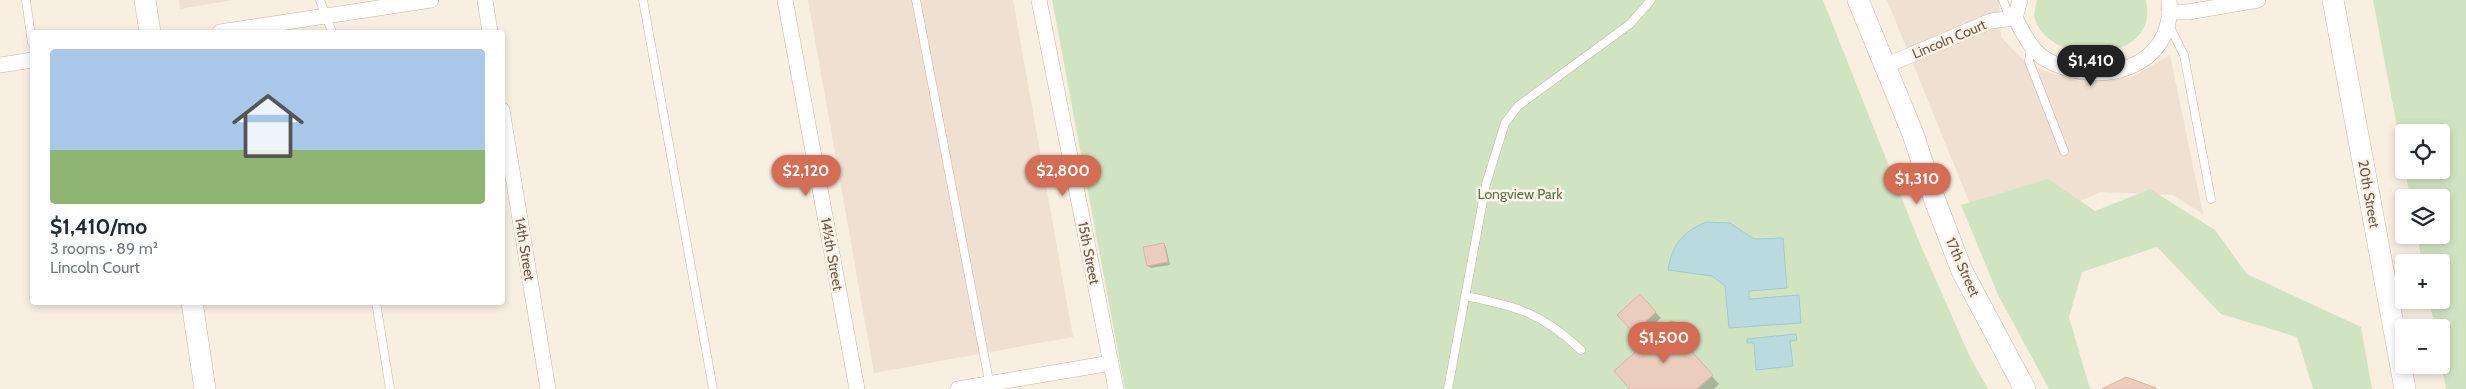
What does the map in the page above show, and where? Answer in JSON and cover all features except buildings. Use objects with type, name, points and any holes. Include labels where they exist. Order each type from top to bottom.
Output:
[{"type":"street","points":[[145,0],[150,30]]},
{"type":"street","points":[[233,30],[431,0]]},
{"type":"street","points":[[485,0],[490,30]]},
{"type":"street","name":"14½th Street","points":[[785,0],[857,389]]},
{"type":"street","name":"15th Street","points":[[1039,0],[1116,389]]},
{"type":"street","name":"17th Street","points":[[1858,0],[1913,134],[1934,198],[1962,271],[2025,389]]},
{"type":"street","points":[[2020,0],[2013,18],[2031,47],[2047,60],[2077,72],[2112,72],[2132,67],[2149,55],[2163,41],[2169,12],[2188,12],[2258,0]]},
{"type":"street","name":"20th Street","points":[[2333,0],[2405,389]]},
{"type":"street","name":"Lincoln Court","points":[[1885,66],[1991,22],[2013,18]]},
{"type":"street","points":[[0,65],[30,60]]},
{"type":"street","name":"14th Street","points":[[505,128],[548,389]]},
{"type":"street","points":[[192,305],[205,389]]},
{"type":"street","points":[[958,389],[990,387],[1111,363]]},
{"type":"lane","points":[[26,0],[30,30]]},
{"type":"lane","points":[[320,0],[331,30]]},
{"type":"lane","points":[[644,0],[713,389]]},
{"type":"lane","points":[[916,0],[990,387]]},
{"type":"lane","points":[[1448,389],[1486,184],[1505,123],[1518,106],[1630,24],[1651,0]]},
{"type":"lane","points":[[2003,0],[2013,18]]},
{"type":"lane","points":[[2169,12],[2184,55],[2212,199]]},
{"type":"lane","points":[[2031,47],[2028,61],[2064,151]]},
{"type":"lane","points":[[1466,296],[1528,312],[1549,322],[1580,350]]},
{"type":"lane","points":[[376,305],[390,389]]},
{"type":"shaded area","points":[[179,0],[233,0],[180,9]]},
{"type":"shaded area","points":[[808,0],[1013,0],[1073,337],[874,373]]},
{"type":"shaded area","points":[[1887,0],[1999,0],[2001,37],[2029,66],[2081,82],[2132,77],[2170,55],[2203,214],[2173,195],[2101,192],[1985,241]]},
{"type":"green space","name":"Longview Park","points":[[1052,0],[1823,0],[1918,239],[1969,355],[1988,389],[1125,389]]},
{"type":"green space","points":[[2037,0],[2146,0],[2146,21],[2137,37],[2121,47],[2101,52],[2080,52],[2060,46],[2044,35],[2034,17]]},
{"type":"green space","points":[[2373,0],[2466,0],[2466,389],[2446,389],[2443,374],[2450,374],[2450,319],[2433,319],[2431,309],[2450,309],[2450,254],[2421,254],[2419,244],[2450,244],[2450,189],[2409,189],[2407,179],[2450,179],[2450,124],[2396,124]]},
{"type":"green space","points":[[2048,179],[2095,211],[2150,189],[2215,230],[2247,274],[2361,327],[2372,389],[2313,389],[2297,337],[2221,314],[2157,247],[2082,272],[2069,317],[2090,389],[2049,389],[1998,295],[1961,205]]},
{"type":"water","points":[[1706,222],[1730,223],[1754,239],[1783,238],[1787,288],[1749,291],[1749,299],[1799,295],[1801,323],[1729,328],[1725,286],[1712,276],[1668,270],[1675,246],[1690,230]]},
{"type":"water","points":[[1796,334],[1797,340],[1790,341],[1793,366],[1756,370],[1754,343],[1747,343],[1747,339]]}]
